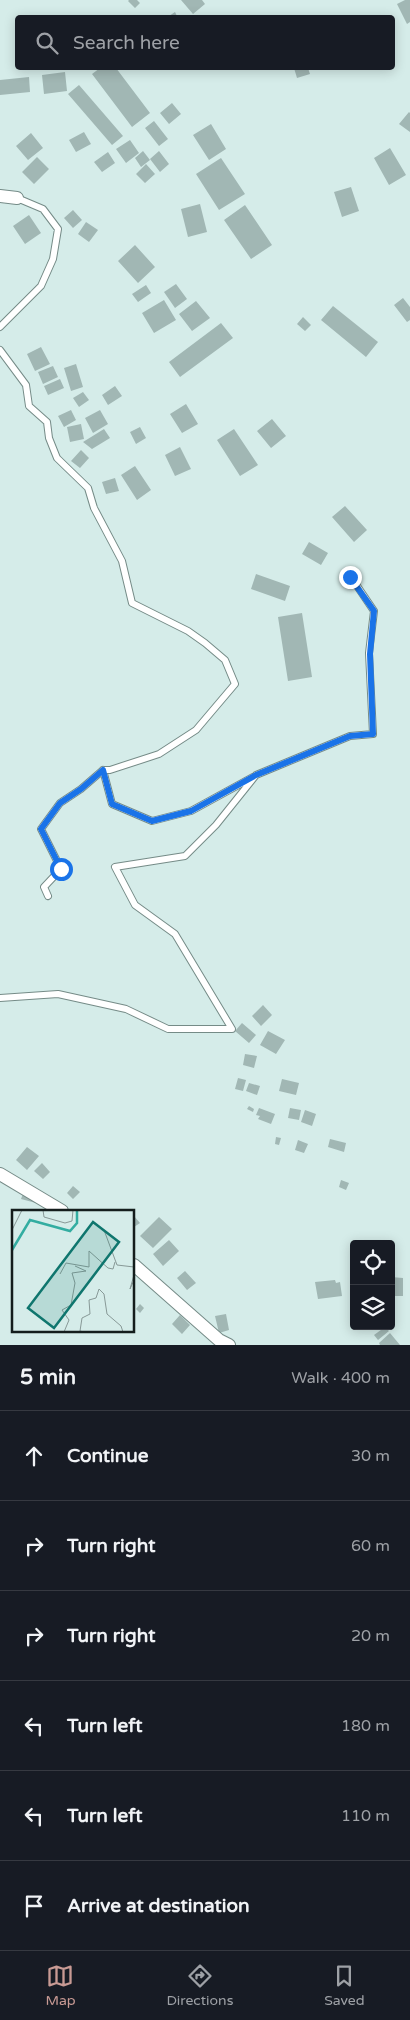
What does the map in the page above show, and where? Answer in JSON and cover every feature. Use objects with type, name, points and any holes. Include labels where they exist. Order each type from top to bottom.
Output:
[{"type":"street","points":[[0,196],[17,198]]},
{"type":"street","points":[[0,1174],[60,1210]]},
{"type":"street","points":[[135,1266],[219,1340],[229,1345]]},
{"type":"lane","points":[[0,327],[41,286],[53,259],[58,228],[43,210],[17,198]]},
{"type":"lane","points":[[0,350],[26,385],[29,406],[47,422],[49,438],[57,458],[88,488],[94,508],[122,561],[132,603],[188,631],[205,643],[225,660],[235,684],[196,730],[159,754],[110,770],[103,770],[81,789],[60,803],[41,829],[61,869],[44,888],[48,896]]},
{"type":"lane","points":[[103,770],[112,804],[152,821],[191,811],[256,775],[350,736],[373,734],[370,654],[374,611],[350,577]]},
{"type":"lane","points":[[0,998],[58,994],[126,1009],[168,1029],[232,1029],[175,934],[135,905],[116,867],[185,856],[216,825],[256,775]]},
{"type":"building","points":[[129,0],[137,0],[140,3],[135,8]]},
{"type":"building","points":[[181,0],[202,0],[205,4],[193,14]]},
{"type":"building","points":[[410,0],[410,22],[407,24],[397,4]]},
{"type":"building","points":[[97,70],[118,70],[150,113],[132,127],[92,74]]},
{"type":"building","points":[[295,70],[309,70],[310,74],[297,78]]},
{"type":"building","points":[[65,72],[67,91],[44,94],[42,75]]},
{"type":"building","points":[[29,77],[30,92],[0,95],[0,80]]},
{"type":"building","points":[[79,85],[123,136],[112,145],[68,94]]},
{"type":"building","points":[[172,103],[181,114],[169,124],[160,113]]},
{"type":"building","points":[[410,113],[410,132],[399,124]]},
{"type":"building","points":[[154,121],[168,139],[159,146],[145,128]]},
{"type":"building","points":[[211,124],[226,149],[209,160],[193,135]]},
{"type":"building","points":[[84,132],[91,144],[76,152],[69,140]]},
{"type":"building","points":[[31,133],[43,148],[28,160],[16,146]]},
{"type":"building","points":[[130,140],[139,153],[126,163],[116,149]]},
{"type":"building","points":[[390,148],[406,175],[389,185],[374,158]]},
{"type":"building","points":[[143,151],[150,160],[141,167],[135,158]]},
{"type":"building","points":[[159,151],[169,164],[160,172],[150,159]]},
{"type":"building","points":[[108,152],[115,163],[102,172],[94,162]]},
{"type":"building","points":[[37,157],[49,169],[34,184],[22,172]]},
{"type":"building","points":[[221,158],[245,194],[219,210],[196,174]]},
{"type":"building","points":[[146,164],[155,174],[145,183],[136,174]]},
{"type":"building","points":[[351,187],[359,211],[342,217],[334,192]]},
{"type":"building","points":[[200,204],[207,232],[188,237],[181,209]]},
{"type":"building","points":[[245,205],[272,245],[251,259],[224,220]]},
{"type":"building","points":[[73,210],[82,220],[73,228],[64,218]]},
{"type":"building","points":[[29,215],[41,233],[25,244],[13,226]]},
{"type":"building","points":[[86,222],[98,230],[89,242],[78,234]]},
{"type":"building","points":[[135,245],[155,267],[138,283],[118,261]]},
{"type":"building","points":[[176,284],[187,299],[175,308],[164,292]]},
{"type":"building","points":[[146,285],[151,293],[138,302],[132,294]]},
{"type":"building","points":[[403,298],[410,307],[410,320],[407,322],[394,305]]},
{"type":"building","points":[[164,300],[176,320],[154,333],[142,313]]},
{"type":"building","points":[[196,301],[210,318],[192,331],[179,314]]},
{"type":"building","points":[[333,306],[378,342],[366,357],[321,320]]},
{"type":"building","points":[[303,317],[311,325],[305,331],[297,324]]},
{"type":"building","points":[[221,323],[233,338],[180,377],[169,362]]},
{"type":"building","points":[[41,347],[50,364],[35,371],[27,354]]},
{"type":"building","points":[[76,364],[83,387],[71,391],[64,368]]},
{"type":"building","points":[[53,366],[58,377],[43,384],[38,372]]},
{"type":"building","points":[[60,379],[64,388],[48,395],[44,386]]},
{"type":"building","points":[[115,386],[122,396],[108,405],[102,395]]},
{"type":"building","points":[[83,392],[89,400],[79,407],[73,398]]},
{"type":"building","points":[[186,404],[198,424],[182,433],[170,414]]},
{"type":"building","points":[[71,410],[76,420],[64,427],[58,416]]},
{"type":"building","points":[[100,410],[108,424],[93,433],[85,418]]},
{"type":"building","points":[[272,419],[286,436],[271,448],[257,431]]},
{"type":"building","points":[[81,424],[84,439],[70,442],[67,427]]},
{"type":"building","points":[[140,427],[146,438],[136,444],[130,432]]},
{"type":"building","points":[[104,429],[110,438],[92,449],[83,442]]},
{"type":"building","points":[[234,429],[258,465],[240,476],[217,440]]},
{"type":"building","points":[[180,447],[191,469],[175,476],[165,455]]},
{"type":"building","points":[[81,450],[89,458],[80,468],[71,461]]},
{"type":"building","points":[[135,466],[151,490],[137,500],[121,475]]},
{"type":"building","points":[[115,478],[119,491],[106,494],[102,482]]},
{"type":"building","points":[[345,506],[367,530],[354,542],[332,517]]},
{"type":"building","points":[[309,542],[328,553],[321,565],[302,554]]},
{"type":"building","points":[[256,574],[290,586],[285,601],[251,589]]},
{"type":"building","points":[[302,613],[312,677],[288,681],[278,617]]},
{"type":"building","points":[[263,1005],[272,1015],[261,1026],[252,1016]]},
{"type":"building","points":[[242,1023],[256,1035],[249,1043],[235,1031]]},
{"type":"building","points":[[268,1031],[285,1040],[276,1054],[260,1045]]},
{"type":"building","points":[[245,1054],[257,1056],[254,1068],[243,1065]]},
{"type":"building","points":[[238,1078],[246,1080],[243,1091],[235,1089]]},
{"type":"building","points":[[282,1079],[299,1083],[296,1095],[279,1091]]},
{"type":"building","points":[[249,1083],[260,1086],[257,1095],[246,1091]]},
{"type":"building","points":[[249,1106],[254,1109],[253,1112],[247,1109]]},
{"type":"building","points":[[259,1108],[275,1114],[271,1124],[258,1119],[260,1116],[256,1115]]},
{"type":"building","points":[[290,1108],[301,1110],[299,1120],[288,1118]]},
{"type":"building","points":[[305,1110],[316,1114],[312,1126],[301,1122]]},
{"type":"building","points":[[276,1137],[281,1138],[279,1145],[275,1144]]},
{"type":"building","points":[[330,1139],[346,1143],[344,1152],[328,1147]]},
{"type":"building","points":[[298,1140],[308,1144],[304,1153],[295,1150]]},
{"type":"building","points":[[27,1147],[39,1156],[27,1170],[16,1160]]},
{"type":"building","points":[[42,1163],[50,1172],[43,1179],[34,1171]]},
{"type":"building","points":[[341,1180],[349,1183],[346,1190],[339,1187]]},
{"type":"building","points":[[73,1186],[80,1192],[73,1199],[67,1193]]},
{"type":"building","points":[[24,1191],[38,1196],[36,1203],[21,1199]]},
{"type":"building","points":[[135,1217],[140,1223],[135,1226]]},
{"type":"building","points":[[159,1217],[172,1229],[153,1248],[140,1236]]},
{"type":"building","points":[[169,1240],[179,1251],[163,1266],[153,1254]]},
{"type":"building","points":[[185,1271],[196,1283],[187,1290],[177,1278]]},
{"type":"building","points":[[395,1277],[403,1278],[403,1296],[395,1296]]},
{"type":"building","points":[[335,1280],[336,1283],[340,1282],[342,1296],[318,1299],[315,1282]]},
{"type":"building","points":[[140,1304],[144,1308],[140,1313],[136,1309]]},
{"type":"building","points":[[226,1314],[229,1330],[219,1333],[215,1316]]},
{"type":"building","points":[[180,1315],[190,1325],[182,1334],[172,1324]]},
{"type":"building","points":[[381,1330],[389,1331],[378,1340],[374,1335]]},
{"type":"building","points":[[390,1333],[400,1345],[380,1345],[379,1343]]},
{"type":"route","points":[[61,869],[41,829],[60,803],[81,789],[103,770],[112,804],[152,821],[191,811],[256,775],[350,736],[373,734],[370,654],[374,611],[350,577]]}]
